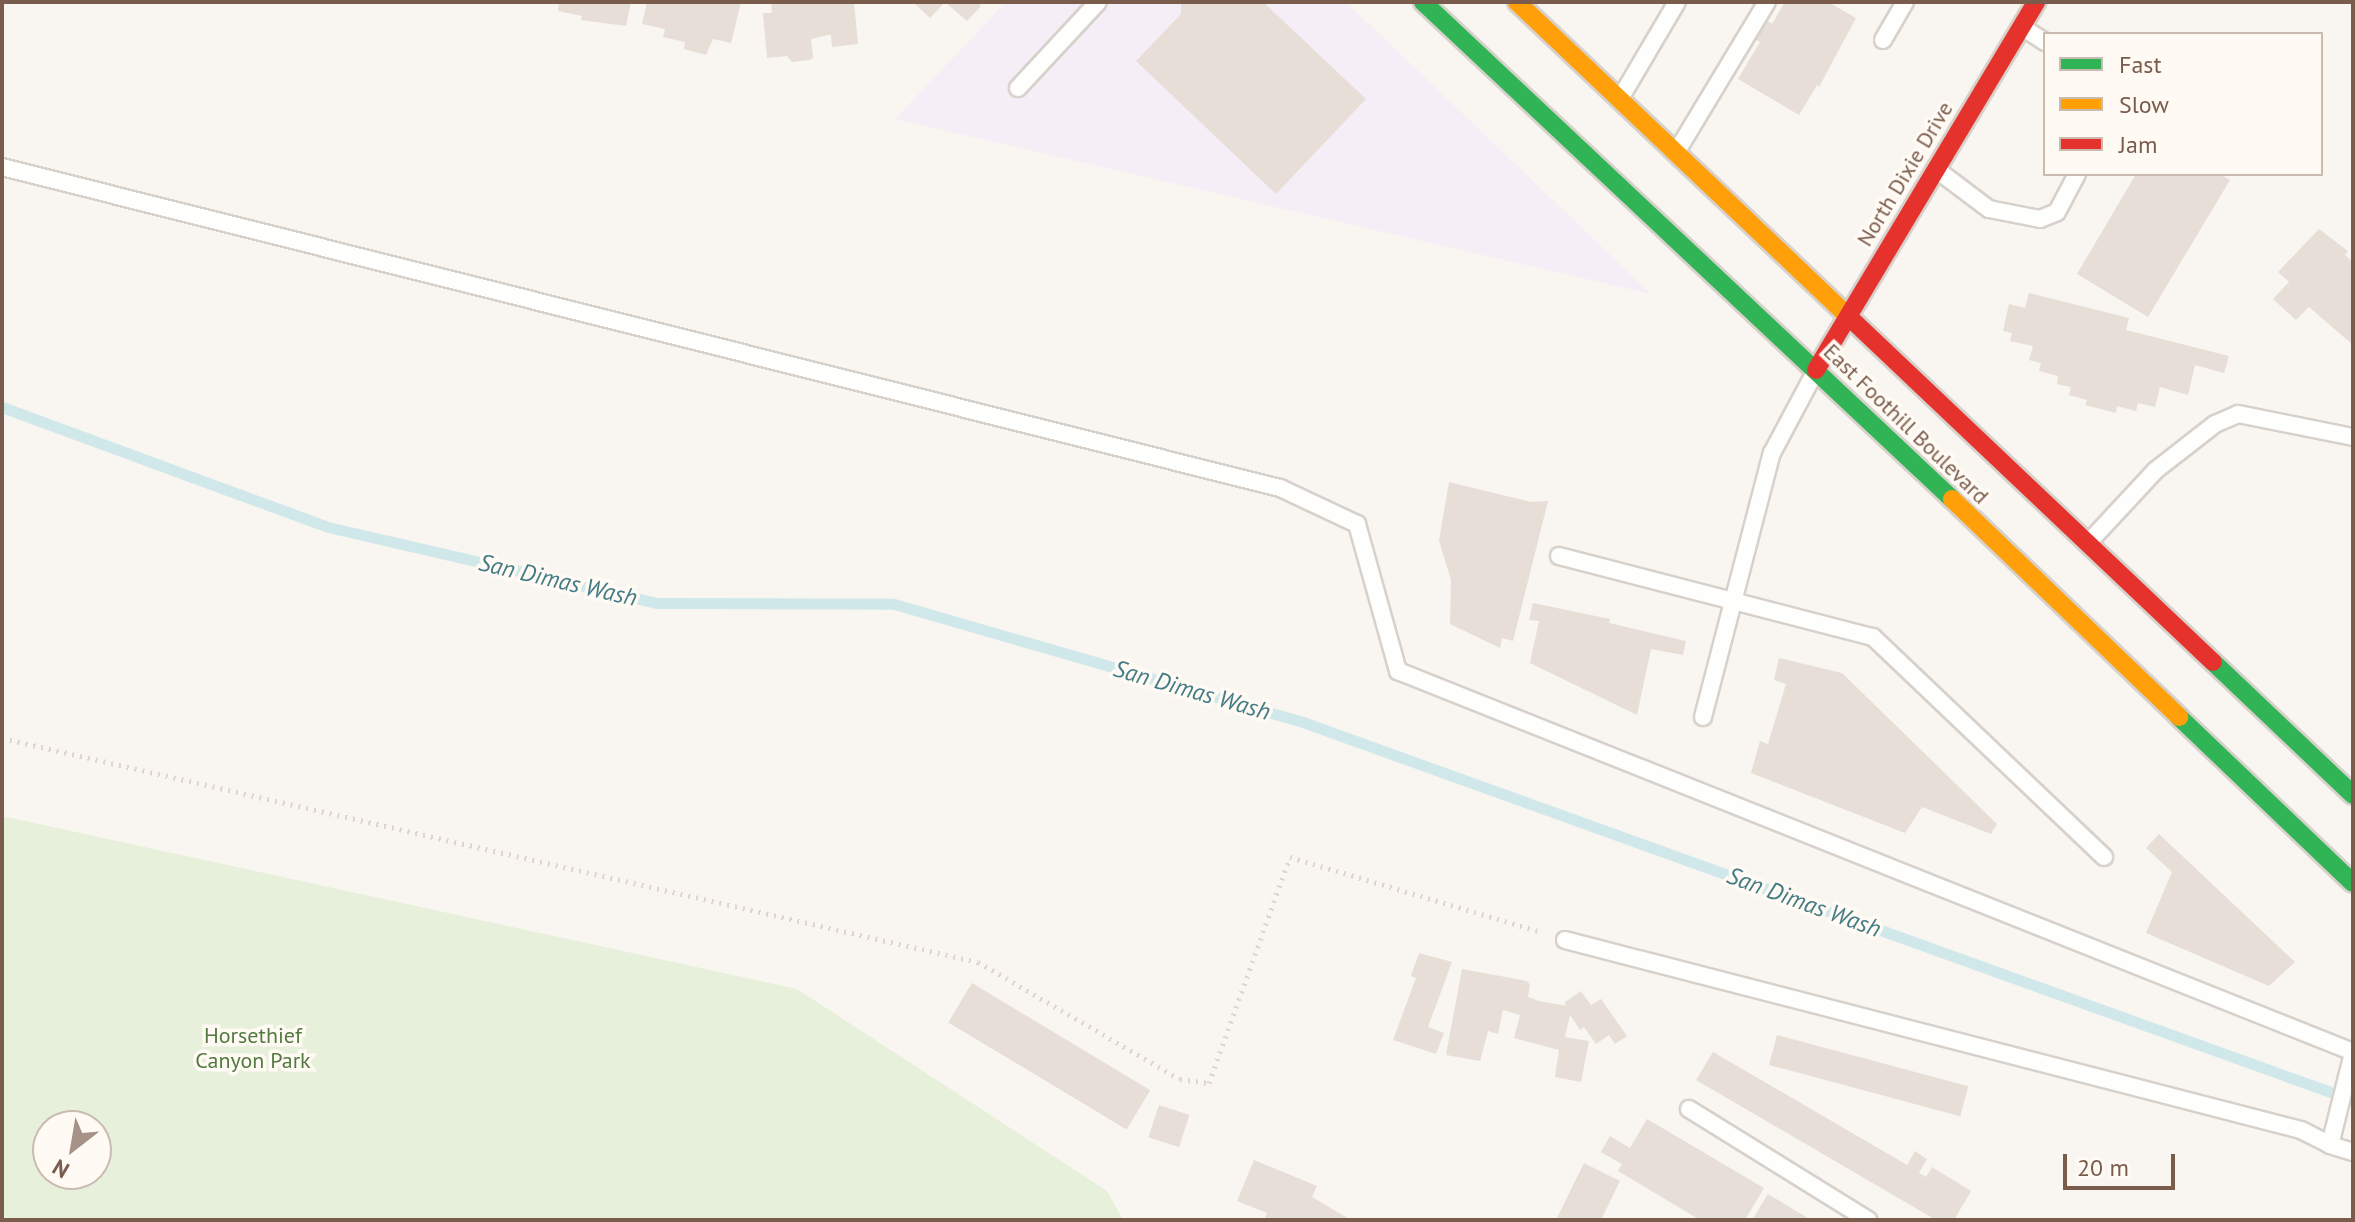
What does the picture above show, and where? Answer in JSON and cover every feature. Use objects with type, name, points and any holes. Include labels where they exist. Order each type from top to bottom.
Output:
[{"type":"main road","name":"East Foothill Boulevard","points":[[1423,2],[1816,370],[2353,883]]},
{"type":"main road","name":"East Foothill Boulevard","points":[[1517,2],[2353,795]]},
{"type":"main road","name":"North Dixie Drive","points":[[1816,370],[2034,2]]},
{"type":"lane","points":[[1018,88],[1098,2]]},
{"type":"lane","points":[[1620,98],[1677,2]]},
{"type":"lane","points":[[1677,151],[1767,2]]},
{"type":"lane","points":[[1883,40],[1905,2]]},
{"type":"lane","points":[[2021,26],[2043,41]]},
{"type":"lane","points":[[2,167],[1280,488],[1357,524],[1398,671],[2353,1052],[2330,1145]]},
{"type":"lane","points":[[1936,169],[1989,209],[2040,219],[2057,212],[2076,176]]},
{"type":"lane","points":[[1703,717],[1772,453],[1816,370]]},
{"type":"lane","points":[[2088,543],[2156,470],[2215,424],[2238,414],[2353,437]]},
{"type":"lane","points":[[1559,556],[1873,637],[2104,857]]},
{"type":"lane","points":[[1565,940],[2301,1130],[2330,1145],[2353,1152]]},
{"type":"lane","points":[[1689,1109],[1868,1220]]},
{"type":"path","points":[[2,738],[978,962],[1180,1079],[1209,1083],[1290,857],[1565,940]]},
{"type":"shaded area","points":[[1006,2],[1346,2],[1651,294],[895,119]]},
{"type":"green space","name":"Horsethief Canyon Park","points":[[2,816],[797,989],[1107,1191],[1123,1220],[2,1220]]},
{"type":"building","points":[[559,2],[631,2],[626,26],[581,20],[582,16],[558,11]]},
{"type":"building","points":[[647,2],[741,2],[731,43],[713,39],[706,55],[684,49],[685,42],[663,37],[665,29],[642,24]]},
{"type":"building","points":[[771,2],[854,2],[858,44],[832,47],[831,35],[828,35],[811,39],[813,58],[809,60],[792,62],[787,56],[767,58],[763,13],[772,13]]},
{"type":"building","points":[[913,2],[945,2],[930,18]]},
{"type":"building","points":[[945,2],[977,2],[981,6],[967,21]]},
{"type":"building","points":[[1181,2],[1263,2],[1366,99],[1276,194],[1136,61],[1181,14]]},
{"type":"building","points":[[1785,2],[1828,2],[1856,18],[1819,87],[1817,85],[1799,115],[1738,79],[1760,42],[1755,39],[1766,20],[1772,24]]},
{"type":"building","points":[[2135,176],[2223,176],[2230,180],[2148,317],[2077,274]]},
{"type":"building","points":[[2319,229],[2348,251],[2345,255],[2353,262],[2353,345],[2309,307],[2296,320],[2273,299],[2289,282],[2278,272]]},
{"type":"building","points":[[2029,293],[2129,318],[2126,330],[2229,356],[2224,373],[2195,365],[2188,395],[2160,387],[2155,407],[2138,403],[2136,411],[2117,406],[2116,413],[2085,405],[2087,400],[2069,395],[2071,387],[2057,384],[2058,376],[2039,371],[2041,363],[2029,360],[2033,346],[2010,341],[2012,333],[2003,331],[2009,304],[2025,308]]},
{"type":"building","points":[[1449,482],[1531,502],[1548,501],[1513,641],[1502,638],[1500,648],[1450,624],[1451,580],[1439,541]]},
{"type":"building","points":[[1533,603],[1610,619],[1609,623],[1686,641],[1683,655],[1651,649],[1637,715],[1530,663],[1539,621],[1529,620]]},
{"type":"building","points":[[1779,658],[1842,673],[1997,824],[1991,834],[1922,807],[1905,833],[1751,773],[1760,741],[1768,744],[1786,684],[1774,680]]},
{"type":"building","points":[[2159,834],[2295,962],[2269,986],[2146,933],[2172,872],[2146,848]]},
{"type":"building","points":[[1419,953],[1452,962],[1428,1027],[1444,1033],[1436,1054],[1393,1040],[1416,978],[1411,976]]},
{"type":"building","points":[[1462,969],[1527,981],[1530,985],[1528,997],[1539,1001],[1567,1006],[1564,1003],[1581,991],[1591,1005],[1601,999],[1627,1036],[1615,1044],[1609,1035],[1596,1044],[1584,1027],[1580,1030],[1570,1015],[1565,1037],[1589,1041],[1581,1082],[1555,1077],[1559,1050],[1514,1038],[1520,1015],[1503,1010],[1498,1034],[1488,1031],[1480,1061],[1446,1055]]},
{"type":"building","points":[[972,983],[1150,1090],[1127,1130],[948,1022]]},
{"type":"building","points":[[1777,1035],[1968,1086],[1960,1116],[1769,1065]]},
{"type":"building","points":[[1713,1052],[1907,1165],[1915,1151],[1927,1159],[1919,1173],[1926,1177],[1932,1167],[1971,1191],[1954,1220],[1936,1220],[1696,1080]]},
{"type":"building","points":[[1159,1105],[1189,1115],[1179,1147],[1148,1137]]},
{"type":"building","points":[[1647,1119],[1764,1188],[1745,1220],[1700,1220],[1618,1171],[1622,1164],[1601,1152],[1610,1136],[1630,1148]]},
{"type":"building","points":[[1254,1160],[1317,1186],[1312,1197],[1351,1220],[1264,1220],[1267,1213],[1237,1201]]},
{"type":"building","points":[[1584,1163],[1620,1181],[1601,1220],[1556,1220]]},
{"type":"building","points":[[1768,1194],[1811,1220],[1752,1220]]},
{"type":"waterway","name":"San Dimas Wash","points":[[2,407],[328,527],[657,603],[894,604],[1300,721],[2353,1100]]},
{"type":"traffic: fast","points":[[1423,2],[1952,499]]},
{"type":"traffic: fast","points":[[2213,662],[2353,795]]},
{"type":"traffic: fast","points":[[2179,717],[2353,883]]},
{"type":"traffic: slow","points":[[1517,2],[1850,318]]},
{"type":"traffic: slow","points":[[1952,499],[2179,717]]},
{"type":"traffic: jam","points":[[1816,370],[2036,2]]},
{"type":"traffic: jam","points":[[1850,318],[2213,662]]}]
